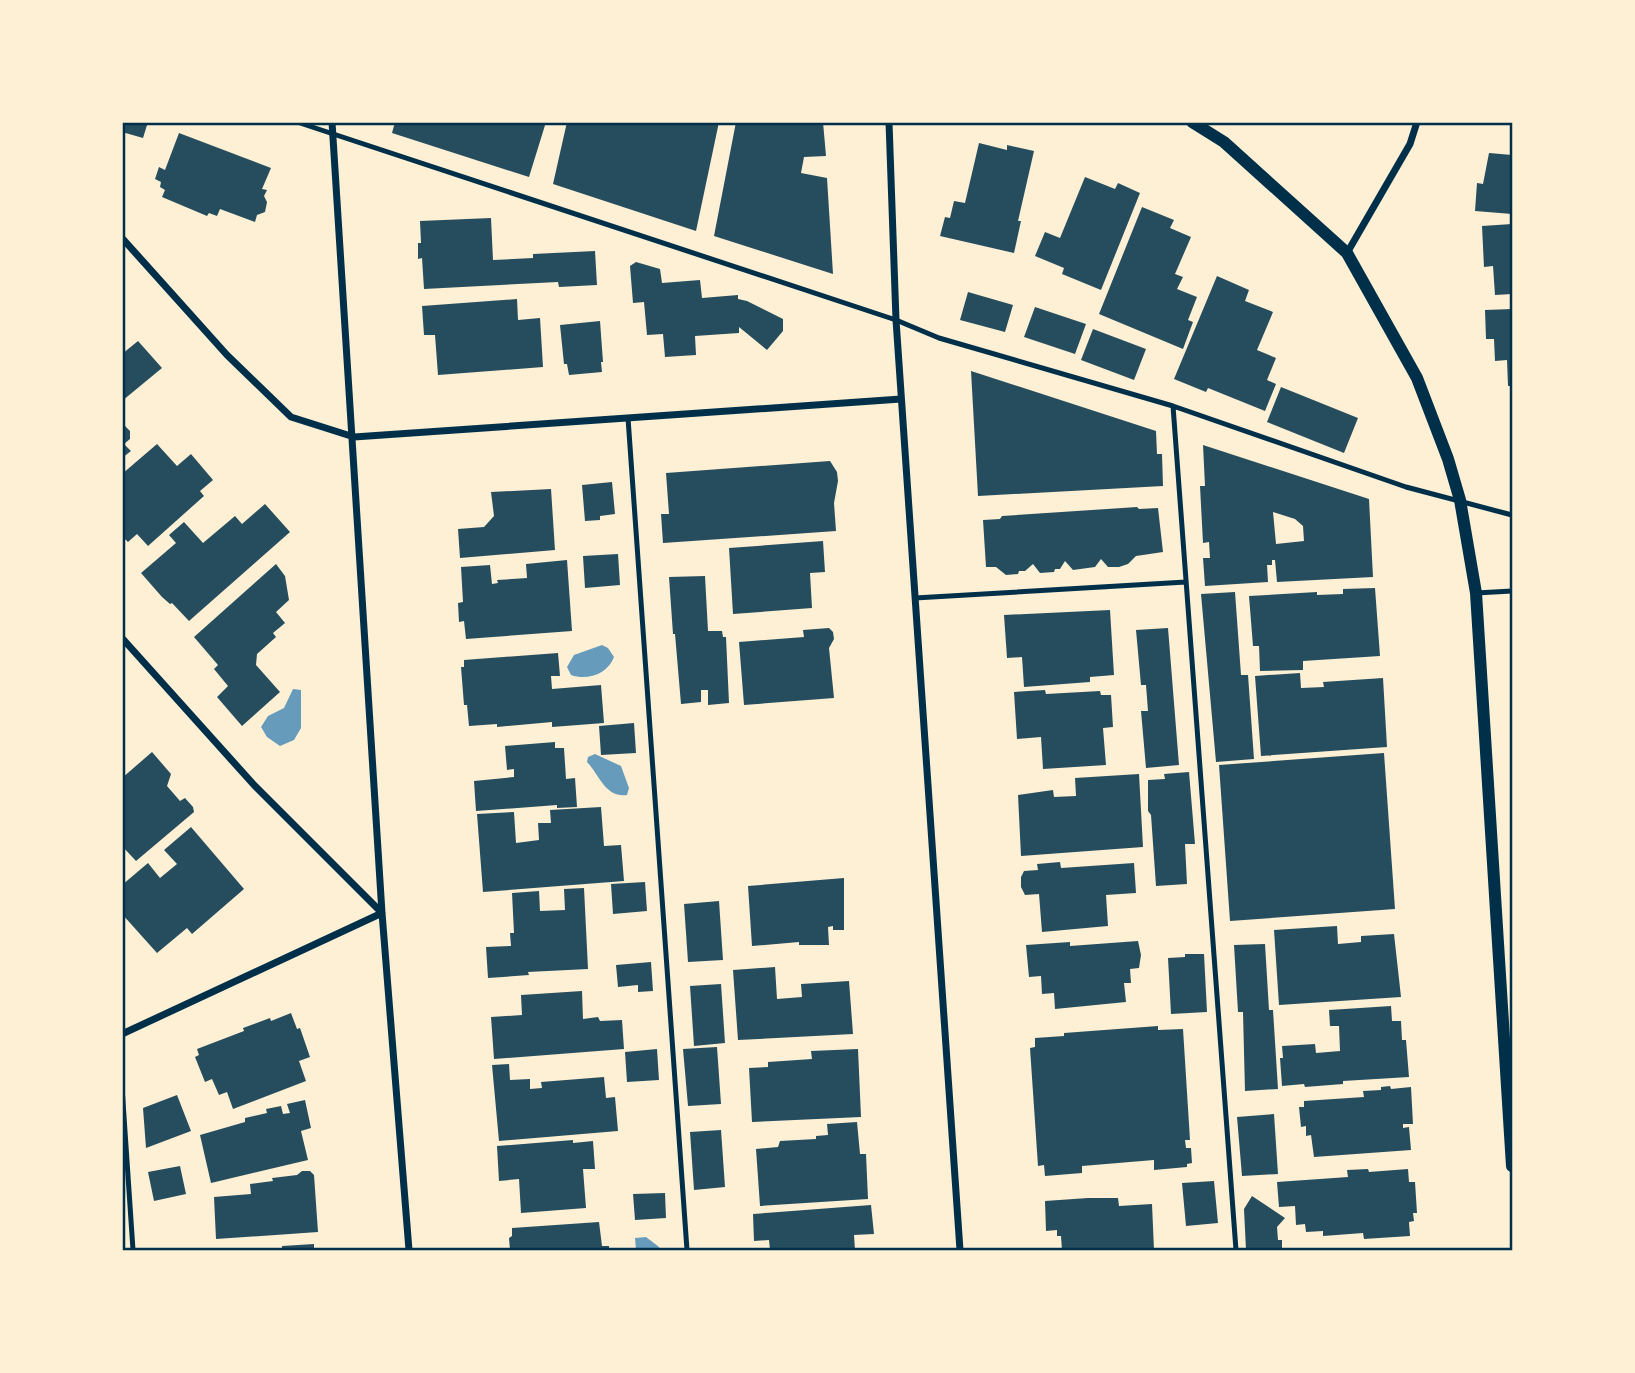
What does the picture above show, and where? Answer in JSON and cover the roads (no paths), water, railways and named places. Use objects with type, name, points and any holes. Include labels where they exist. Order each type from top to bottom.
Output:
[{"type":"street","points":[[332,122],[382,913],[409,1251]]},
{"type":"street","points":[[889,122],[896,320],[960,1251]]},
{"type":"street","points":[[1192,122],[1224,142],[1347,253],[1417,378],[1448,459],[1460,500],[1476,593],[1513,1166]]},
{"type":"street","points":[[1347,253],[1410,144],[1417,122]]},
{"type":"street","points":[[122,238],[227,355],[291,417],[354,438],[901,398]]},
{"type":"street","points":[[122,638],[254,785],[382,913]]},
{"type":"street","points":[[122,1034],[382,913]]},
{"type":"lane","points":[[297,122],[896,320],[939,338],[1172,406],[1406,487],[1513,515]]},
{"type":"lane","points":[[1172,406],[1236,1251]]},
{"type":"lane","points":[[628,418],[687,1251]]},
{"type":"lane","points":[[915,598],[1186,582]]},
{"type":"lane","points":[[1476,593],[1513,591]]},
{"type":"lane","points":[[122,1087],[133,1251]]},
{"type":"water","points":[[602,645],[608,648],[614,657],[607,668],[596,675],[571,675],[567,667],[574,655]]},
{"type":"water","points":[[293,689],[301,690],[301,728],[294,740],[280,746],[267,737],[261,727],[268,716],[284,708]]},
{"type":"water","points":[[595,754],[621,766],[629,788],[627,795],[613,793],[603,784],[587,762],[588,757]]},
{"type":"water","points":[[646,1237],[660,1250],[636,1250],[635,1238]]}]
